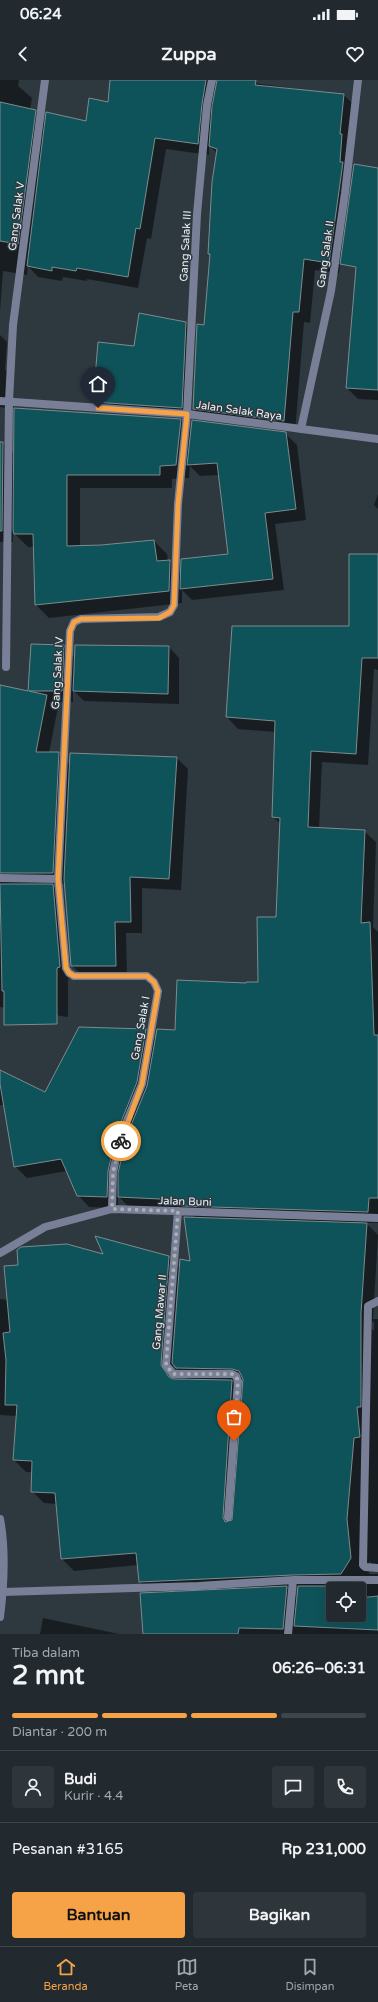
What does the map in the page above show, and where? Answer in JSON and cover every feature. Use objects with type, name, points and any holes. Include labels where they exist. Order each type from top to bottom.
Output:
[{"type":"street","name":"Gang Salak V","points":[[6,667],[9,401],[14,325],[44,80]]},
{"type":"street","name":"Gang Salak III","points":[[187,414],[197,214],[207,106],[212,80]]},
{"type":"street","name":"Gang Salak II","points":[[301,429],[331,291],[345,193],[358,80]]},
{"type":"street","name":"Jalan Salak Raya","points":[[0,401],[187,414],[378,439]]},
{"type":"street","name":"Gang Salak IV","points":[[58,879],[70,631],[74,622],[81,619],[159,618],[170,612],[174,605],[178,504],[187,414]]},
{"type":"street","points":[[0,878],[58,879]]},
{"type":"street","name":"Gang Salak I","points":[[58,879],[66,968],[69,973],[74,976],[147,976],[154,982],[158,991],[142,1084],[122,1133],[113,1172],[112,1209]]},
{"type":"street","name":"Jalan Buni","points":[[0,1253],[45,1227],[112,1209],[378,1218]]},
{"type":"street","name":"Gang Mawar II","points":[[178,1211],[166,1365],[173,1374],[232,1374],[236,1376],[238,1381],[228,1517]]},
{"type":"street","points":[[378,1301],[368,1306],[363,1565],[365,1567],[378,1568]]},
{"type":"street","points":[[0,1519],[4,1540],[3,1592],[0,1618]]},
{"type":"street","points":[[3,1592],[199,1586],[293,1580],[378,1580]]},
{"type":"street","points":[[288,1634],[293,1580]]},
{"type":"building","points":[[110,80],[206,80],[198,144],[155,138],[140,229],[136,228],[128,277],[77,268],[76,271],[52,267],[52,271],[27,266],[46,112],[86,121],[89,98],[108,102]]},
{"type":"building","points":[[217,80],[256,80],[255,85],[344,94],[340,134],[342,134],[340,162],[343,162],[329,263],[304,259],[299,312],[293,312],[284,421],[193,409],[197,324],[204,325],[210,254],[208,254],[212,182],[217,149],[209,146],[212,106]]},
{"type":"building","points":[[0,102],[36,110],[18,244],[0,241]]},
{"type":"building","points":[[354,164],[378,168],[378,390],[346,388],[356,267],[340,264]]},
{"type":"building","points":[[139,313],[186,322],[182,408],[93,402],[98,342],[134,346]]},
{"type":"building","points":[[14,408],[181,419],[176,465],[160,466],[160,475],[67,475],[67,546],[101,545],[154,540],[157,561],[170,560],[169,591],[35,605],[33,534],[14,534],[13,530]]},
{"type":"building","points":[[192,420],[286,432],[296,509],[265,513],[273,579],[180,589],[181,559],[228,554],[217,463],[187,465]]},
{"type":"building","points":[[0,442],[3,442],[2,531],[0,531]]},
{"type":"building","points":[[349,554],[378,554],[378,658],[362,658],[356,754],[311,751],[308,827],[365,830],[361,923],[370,922],[374,1035],[378,1035],[378,1198],[369,1198],[368,1212],[182,1206],[181,1200],[118,1197],[118,1173],[127,1135],[147,1086],[157,1029],[175,1030],[177,980],[246,983],[258,982],[257,917],[276,917],[280,818],[272,817],[275,721],[226,717],[232,626],[349,626]]},
{"type":"building","points":[[31,644],[64,645],[62,691],[29,691],[47,695],[36,752],[59,752],[53,873],[0,873],[0,685],[28,691]]},
{"type":"building","points":[[75,645],[169,646],[168,694],[73,691]]},
{"type":"building","points":[[70,753],[177,757],[169,879],[130,877],[131,922],[115,922],[116,966],[71,966],[64,879]]},
{"type":"building","points":[[0,884],[53,884],[60,967],[57,968],[57,1024],[4,1025]]},
{"type":"building","points":[[79,1027],[146,1029],[137,1082],[117,1132],[108,1171],[107,1197],[77,1196],[61,1159],[14,1167],[0,1084],[0,1070],[45,1092]]},
{"type":"building","points":[[184,1217],[367,1223],[361,1313],[361,1407],[357,1407],[360,1437],[354,1438],[347,1519],[351,1558],[341,1574],[139,1582],[136,1553],[61,1559],[55,1493],[31,1492],[32,1461],[13,1460],[17,1405],[5,1405],[6,1360],[3,1333],[10,1332],[4,1266],[18,1265],[17,1250],[21,1247],[67,1244],[103,1254],[95,1236],[169,1256],[161,1365],[169,1377],[173,1379],[232,1380],[223,1517],[225,1522],[232,1520],[243,1379],[239,1371],[232,1369],[176,1368],[172,1363],[180,1259],[190,1261]]},
{"type":"building","points":[[287,1586],[283,1629],[239,1628],[238,1634],[143,1634],[140,1593]]},
{"type":"building","points":[[298,1586],[326,1586],[326,1622],[366,1622],[366,1597],[378,1596],[378,1630],[294,1626]]},
{"type":"way so far","points":[[121,1141],[113,1172],[112,1209],[178,1211],[166,1365],[168,1370],[173,1374],[232,1374],[236,1376],[238,1381],[234,1441]]},
{"type":"route","points":[[98,408],[187,414],[178,504],[174,605],[170,612],[159,618],[81,619],[74,622],[70,631],[58,879],[66,968],[69,973],[74,976],[147,976],[154,982],[158,991],[142,1084],[122,1133],[121,1141]]}]
